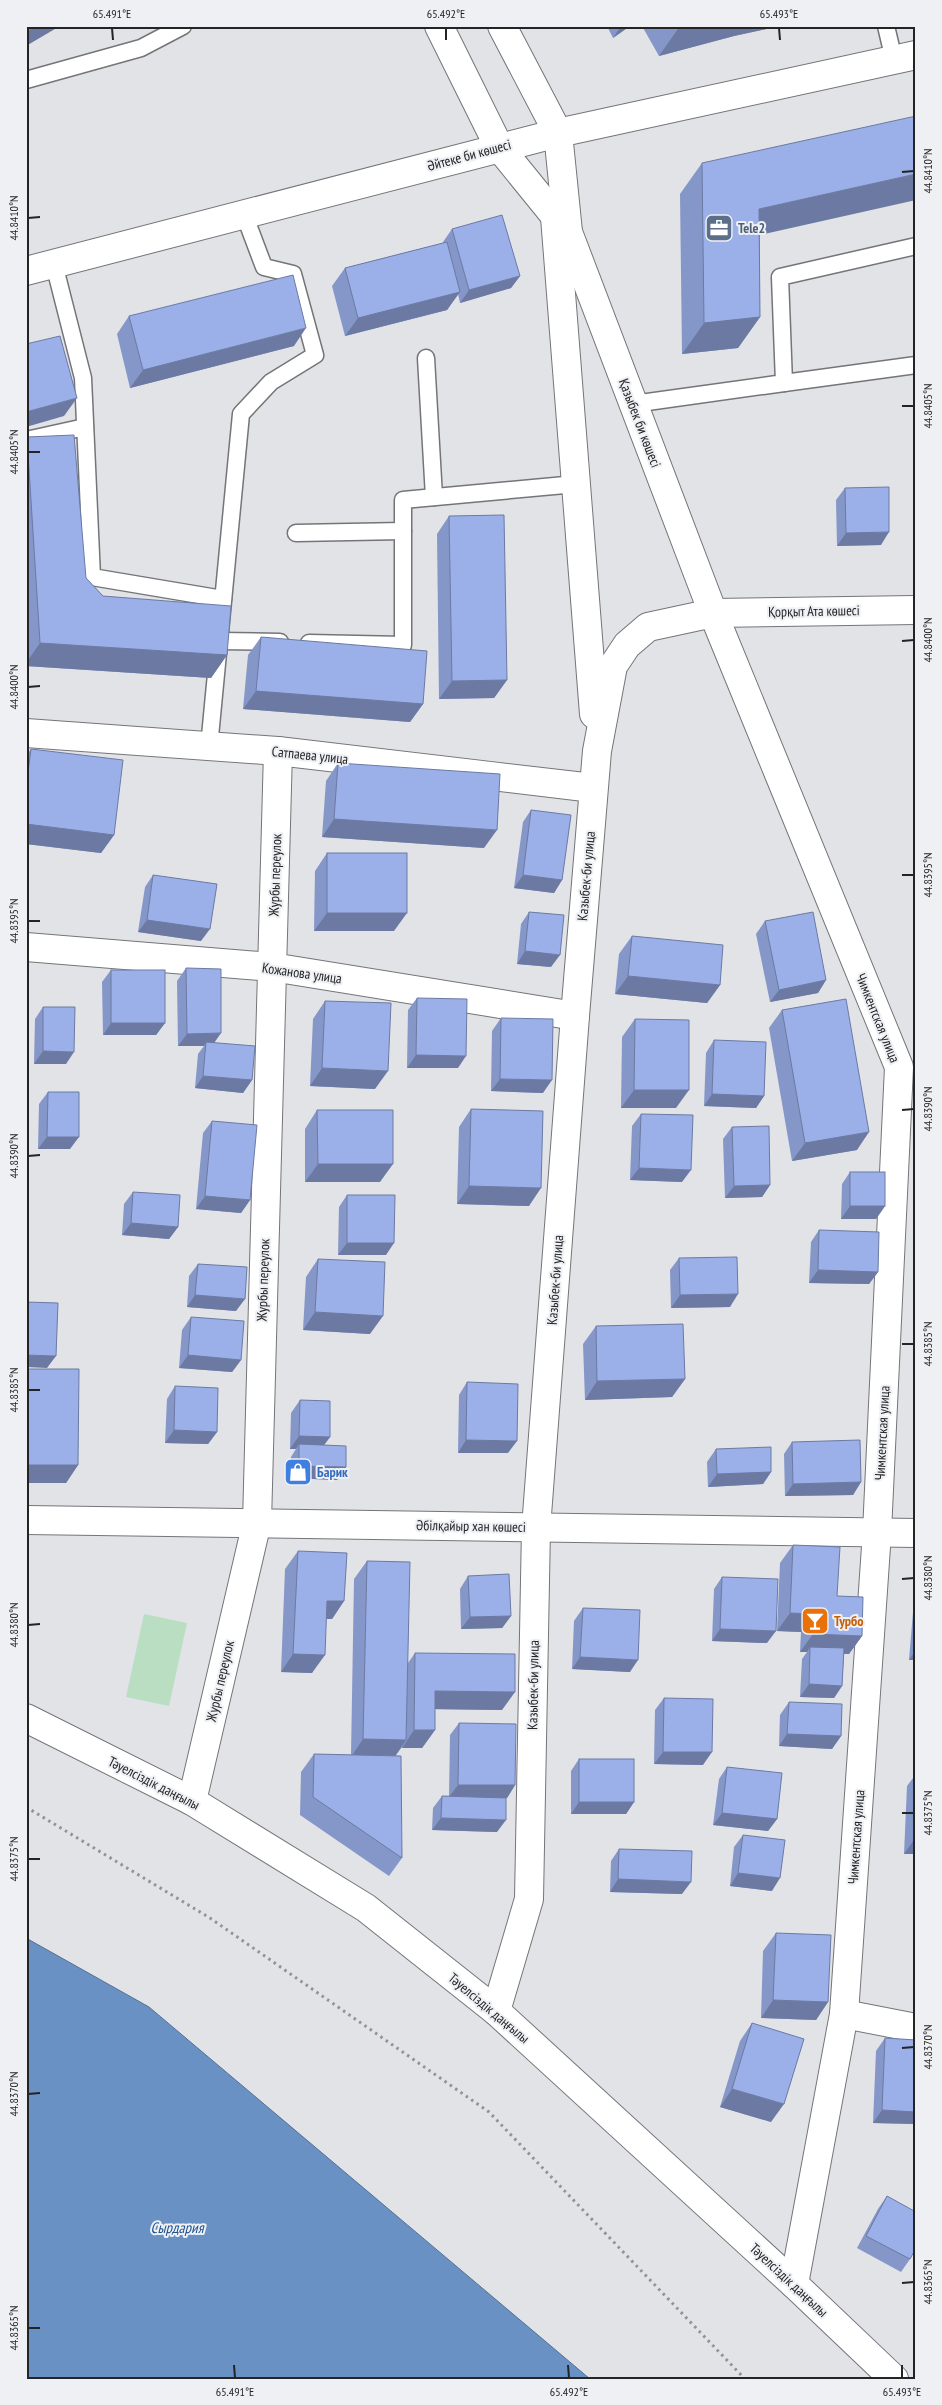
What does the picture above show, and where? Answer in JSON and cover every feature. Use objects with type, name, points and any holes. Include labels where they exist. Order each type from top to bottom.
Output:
[{"type":"street","name":"Қазыбек би көшесі","points":[[439,26],[499,147],[561,225],[633,404],[713,613]]},
{"type":"street","name":"Қазыбек би көшесі","points":[[502,26],[558,133],[561,225]]},
{"type":"street","name":"Әйтеке би көшесі","points":[[26,272],[499,147],[905,58]]},
{"type":"street","points":[[561,225],[576,484],[597,751]]},
{"type":"street","name":"Қорқыт Ата көшесі","points":[[713,613],[916,610]]},
{"type":"street","name":"Казыбек-би улица","points":[[496,2011],[529,1899],[536,1528],[574,1016],[597,751],[613,666],[627,645],[648,628],[713,613]]},
{"type":"street","name":"Чимкентская улица","points":[[713,613],[907,1068],[844,2014],[794,2284]]},
{"type":"street","name":"Сатпаева улица","points":[[26,733],[278,751],[593,788]]},
{"type":"street","name":"Журбы переулок","points":[[192,1802],[257,1522],[278,751]]},
{"type":"street","name":"Кожанова улица","points":[[26,947],[272,967],[574,1016]]},
{"type":"street","name":"Әбілқайыр хан көшесі","points":[[26,1520],[916,1533]]},
{"type":"street","name":"Тәуелсіздік даңғылы","points":[[26,1718],[192,1802],[366,1908],[496,2011],[794,2284],[894,2379]]},
{"type":"street","points":[[844,2014],[916,2028]]},
{"type":"lane","points":[[26,80],[141,48],[183,26]]},
{"type":"lane","points":[[886,26],[905,58]]},
{"type":"lane","points":[[209,747],[241,414],[271,382],[315,355],[293,274],[264,267],[244,214]]},
{"type":"lane","points":[[784,382],[780,277],[916,246]]},
{"type":"lane","points":[[54,264],[83,378],[92,577],[223,600]]},
{"type":"lane","points":[[426,358],[434,498]]},
{"type":"lane","points":[[633,404],[916,365]]},
{"type":"lane","points":[[26,440],[85,427]]},
{"type":"lane","points":[[219,640],[403,645],[403,500],[576,484]]},
{"type":"lane","points":[[296,533],[403,530]]},
{"type":"path","points":[[26,1807],[210,1918],[489,2112],[745,2379]]},
{"type":"green space","points":[[144,1614],[187,1623],[169,1706],[126,1697]]},
{"type":"water","name":"Сырдария","points":[[26,1938],[149,2007],[590,2379],[26,2379]]},
{"type":"building","points":[[26,26],[37,26],[26,32]]},
{"type":"building","points":[[916,116],[916,174],[759,209],[760,317],[704,323],[702,163]]},
{"type":"building","points":[[502,215],[520,276],[469,290],[452,229]]},
{"type":"building","points":[[447,242],[460,292],[358,318],[345,268]]},
{"type":"building","points":[[293,275],[306,328],[143,370],[129,316]]},
{"type":"building","points":[[60,336],[77,398],[26,412],[26,344]]},
{"type":"building","points":[[74,435],[86,578],[103,596],[231,606],[227,655],[40,643],[27,437]]},
{"type":"building","points":[[889,487],[889,532],[846,533],[845,488]]},
{"type":"building","points":[[504,515],[507,680],[452,681],[449,516]]},
{"type":"building","points":[[261,637],[427,651],[423,704],[256,691]]},
{"type":"building","points":[[31,749],[123,760],[114,835],[26,824],[26,788]]},
{"type":"building","points":[[338,763],[500,774],[497,830],[334,819]]},
{"type":"building","points":[[531,810],[571,815],[562,880],[523,875]]},
{"type":"building","points":[[327,853],[407,853],[407,913],[327,913]]},
{"type":"building","points":[[153,875],[217,884],[210,929],[147,920]]},
{"type":"building","points":[[529,912],[564,915],[560,955],[525,951]]},
{"type":"building","points":[[813,912],[826,980],[779,990],[765,921]]},
{"type":"building","points":[[632,936],[723,945],[720,985],[628,976]]},
{"type":"building","points":[[186,968],[221,969],[221,1033],[187,1034]]},
{"type":"building","points":[[111,970],[165,970],[165,1023],[111,1023]]},
{"type":"building","points":[[417,998],[467,999],[466,1056],[416,1055]]},
{"type":"building","points":[[846,999],[869,1132],[805,1143],[782,1010]]},
{"type":"building","points":[[325,1001],[391,1003],[388,1071],[322,1068]]},
{"type":"building","points":[[43,1007],[75,1007],[74,1052],[43,1051]]},
{"type":"building","points":[[501,1018],[553,1019],[552,1080],[500,1079]]},
{"type":"building","points":[[635,1019],[689,1020],[689,1090],[634,1090]]},
{"type":"building","points":[[714,1040],[766,1042],[764,1096],[712,1094]]},
{"type":"building","points":[[206,1042],[255,1046],[252,1080],[203,1076]]},
{"type":"building","points":[[48,1092],[79,1092],[79,1137],[47,1137]]},
{"type":"building","points":[[471,1109],[543,1111],[541,1188],[469,1186]]},
{"type":"building","points":[[317,1110],[393,1110],[393,1164],[318,1164]]},
{"type":"building","points":[[641,1114],[693,1115],[691,1170],[639,1168]]},
{"type":"building","points":[[212,1121],[257,1125],[250,1200],[205,1196]]},
{"type":"building","points":[[769,1126],[770,1185],[734,1186],[732,1127]]},
{"type":"building","points":[[850,1172],[885,1172],[885,1206],[850,1206]]},
{"type":"building","points":[[133,1192],[180,1195],[178,1227],[131,1223]]},
{"type":"building","points":[[347,1195],[395,1195],[394,1243],[347,1243]]},
{"type":"building","points":[[819,1230],[879,1232],[878,1272],[818,1270]]},
{"type":"building","points":[[737,1257],[738,1294],[680,1295],[679,1258]]},
{"type":"building","points":[[318,1259],[385,1262],[383,1316],[315,1312]]},
{"type":"building","points":[[198,1264],[247,1267],[245,1299],[195,1295]]},
{"type":"building","points":[[26,1302],[58,1303],[56,1356],[26,1355]]},
{"type":"building","points":[[191,1317],[244,1321],[241,1360],[188,1355]]},
{"type":"building","points":[[683,1324],[685,1379],[597,1381],[596,1326]]},
{"type":"building","points":[[28,1369],[79,1369],[78,1465],[28,1465]]},
{"type":"building","points":[[467,1382],[518,1384],[517,1441],[466,1440]]},
{"type":"building","points":[[175,1386],[218,1388],[217,1432],[174,1430]]},
{"type":"building","points":[[300,1400],[330,1401],[330,1437],[299,1436]]},
{"type":"building","points":[[860,1440],[861,1482],[793,1484],[792,1442]]},
{"type":"building","points":[[299,1444],[346,1446],[346,1467],[299,1466]]},
{"type":"building","points":[[771,1447],[771,1472],[717,1474],[716,1449]]},
{"type":"building","points":[[793,1545],[840,1547],[837,1596],[863,1597],[862,1636],[813,1634],[814,1614],[790,1613]]},
{"type":"building","points":[[298,1551],[347,1553],[344,1601],[327,1601],[325,1655],[293,1654]]},
{"type":"building","points":[[367,1561],[410,1562],[406,1740],[363,1739]]},
{"type":"building","points":[[509,1574],[511,1616],[470,1617],[468,1576]]},
{"type":"building","points":[[722,1577],[778,1579],[776,1631],[720,1629]]},
{"type":"building","points":[[583,1608],[640,1610],[638,1660],[580,1657]]},
{"type":"building","points":[[810,1647],[844,1648],[842,1686],[809,1684]]},
{"type":"building","points":[[415,1653],[515,1654],[515,1692],[435,1691],[435,1730],[414,1730]]},
{"type":"building","points":[[664,1698],[713,1699],[712,1752],[663,1752]]},
{"type":"building","points":[[789,1702],[842,1704],[841,1736],[787,1734]]},
{"type":"building","points":[[459,1723],[516,1724],[515,1785],[458,1785]]},
{"type":"building","points":[[314,1754],[401,1756],[402,1858],[313,1797]]},
{"type":"building","points":[[579,1759],[634,1759],[634,1802],[579,1802]]},
{"type":"building","points":[[727,1767],[782,1773],[777,1819],[722,1813]]},
{"type":"building","points":[[442,1796],[506,1798],[506,1820],[441,1818]]},
{"type":"building","points":[[743,1835],[785,1840],[780,1878],[738,1873]]},
{"type":"building","points":[[619,1849],[692,1851],[691,1882],[618,1879]]},
{"type":"building","points":[[776,1933],[831,1935],[828,2002],[773,2000]]},
{"type":"building","points":[[752,2023],[804,2039],[784,2104],[732,2089]]},
{"type":"building","points":[[885,2038],[916,2040],[916,2112],[882,2110]]},
{"type":"building","points":[[887,2196],[916,2212],[916,2248],[910,2259],[866,2236]]},
{"type":"place","name":"Tele2","points":[[719,228]]},
{"type":"place","name":"Барик","points":[[298,1472]]},
{"type":"place","name":"Турбо","points":[[815,1621]]}]
